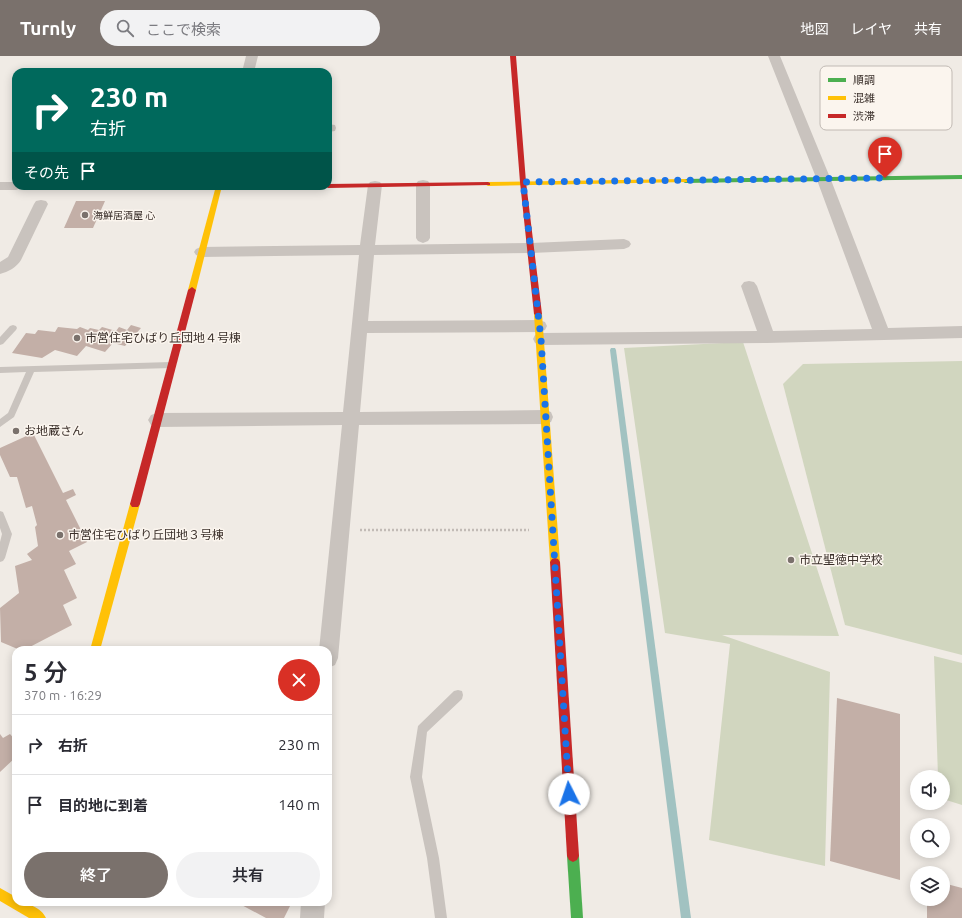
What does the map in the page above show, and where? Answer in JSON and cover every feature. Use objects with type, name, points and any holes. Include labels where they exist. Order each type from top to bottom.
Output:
[{"type":"street","points":[[249,68],[252,56]]},
{"type":"street","points":[[513,56],[523,182],[540,332],[577,918]]},
{"type":"street","points":[[774,56],[824,180],[882,334]]},
{"type":"street","points":[[332,186],[523,182],[824,180],[962,177]]},
{"type":"street","points":[[423,184],[423,238]]},
{"type":"street","points":[[329,646],[367,250],[376,185]]},
{"type":"street","points":[[0,186],[12,186]]},
{"type":"street","points":[[96,646],[218,190]]},
{"type":"street","points":[[0,269],[14,260],[41,204]]},
{"type":"street","points":[[201,252],[531,248],[624,244]]},
{"type":"street","points":[[749,286],[767,337]]},
{"type":"street","points":[[360,327],[767,337],[962,332]]},
{"type":"street","points":[[157,420],[545,417]]},
{"type":"street","points":[[0,894],[12,900]]},
{"type":"street","points":[[312,918],[313,906]]},
{"type":"lane","points":[[0,342],[13,328]]},
{"type":"lane","points":[[0,370],[171,365]]},
{"type":"lane","points":[[0,424],[11,416],[31,370]]},
{"type":"lane","points":[[0,515],[7,534],[0,558]]},
{"type":"lane","points":[[441,918],[433,858],[416,777],[422,730],[458,695]]},
{"type":"path","points":[[340,530],[552,530]]},
{"type":"green space","points":[[743,342],[839,636],[722,635],[830,672],[825,866],[709,840],[730,644],[665,633],[624,348]]},
{"type":"green space","points":[[962,361],[962,655],[845,625],[783,384],[803,364]]},
{"type":"green space","points":[[934,656],[962,663],[962,805],[950,801],[950,770],[938,770]]},
{"type":"building","name":"海鮮居酒屋 心","points":[[76,201],[105,201],[93,228],[64,228]]},
{"type":"building","name":"市営住宅ひばり丘団地４号棟","points":[[131,325],[141,328],[125,346],[113,343],[105,352],[86,346],[77,356],[55,350],[42,358],[12,353],[26,333],[35,334],[38,330],[55,332],[58,327],[77,329],[80,327],[88,330],[90,328],[99,330],[102,327],[116,331],[119,327],[127,330]]},
{"type":"building","name":"市営住宅ひばり丘団地３号棟","points":[[33,433],[63,493],[73,489],[76,495],[66,500],[87,542],[69,551],[76,564],[64,570],[77,598],[63,605],[72,625],[32,646],[12,647],[1,642],[0,608],[19,593],[15,566],[32,560],[27,554],[38,546],[35,527],[37,525],[32,506],[26,508],[17,477],[10,477],[0,455],[0,448]]},
{"type":"building","points":[[837,698],[900,714],[900,880],[830,861]]},
{"type":"building","points":[[0,734],[3,738],[10,734],[12,736],[12,761],[0,772]]},
{"type":"building","points":[[950,885],[962,888],[962,918],[927,918],[927,906],[950,906]]},
{"type":"building","points":[[244,906],[290,906],[284,918],[266,918]]},
{"type":"waterway","points":[[613,350],[686,918]]},
{"type":"traffic: fast","points":[[685,181],[962,177]]},
{"type":"traffic: fast","points":[[573,856],[577,918]]},
{"type":"traffic: slow","points":[[488,184],[685,181]]},
{"type":"traffic: slow","points":[[192,290],[218,190]]},
{"type":"traffic: slow","points":[[538,314],[555,562]]},
{"type":"traffic: slow","points":[[96,646],[135,504]]},
{"type":"traffic: slow","points":[[0,894],[12,901]]},
{"type":"traffic: slow","points":[[20,906],[40,918]]},
{"type":"traffic: jam","points":[[513,56],[523,182],[538,314]]},
{"type":"traffic: jam","points":[[332,186],[488,184]]},
{"type":"traffic: jam","points":[[135,504],[192,290]]},
{"type":"traffic: jam","points":[[555,562],[573,856]]},
{"type":"place","name":"海鮮居酒屋 心","points":[[85,215]]},
{"type":"place","name":"市営住宅ひばり丘団地４号棟","points":[[77,338]]},
{"type":"place","name":"お地蔵さん","points":[[16,431]]},
{"type":"place","name":"市営住宅ひばり丘団地３号棟","points":[[60,535]]},
{"type":"place","name":"市立聖徳中学校","points":[[791,560]]},
{"type":"route","points":[[569,794],[541,339],[523,182],[885,178]]}]
